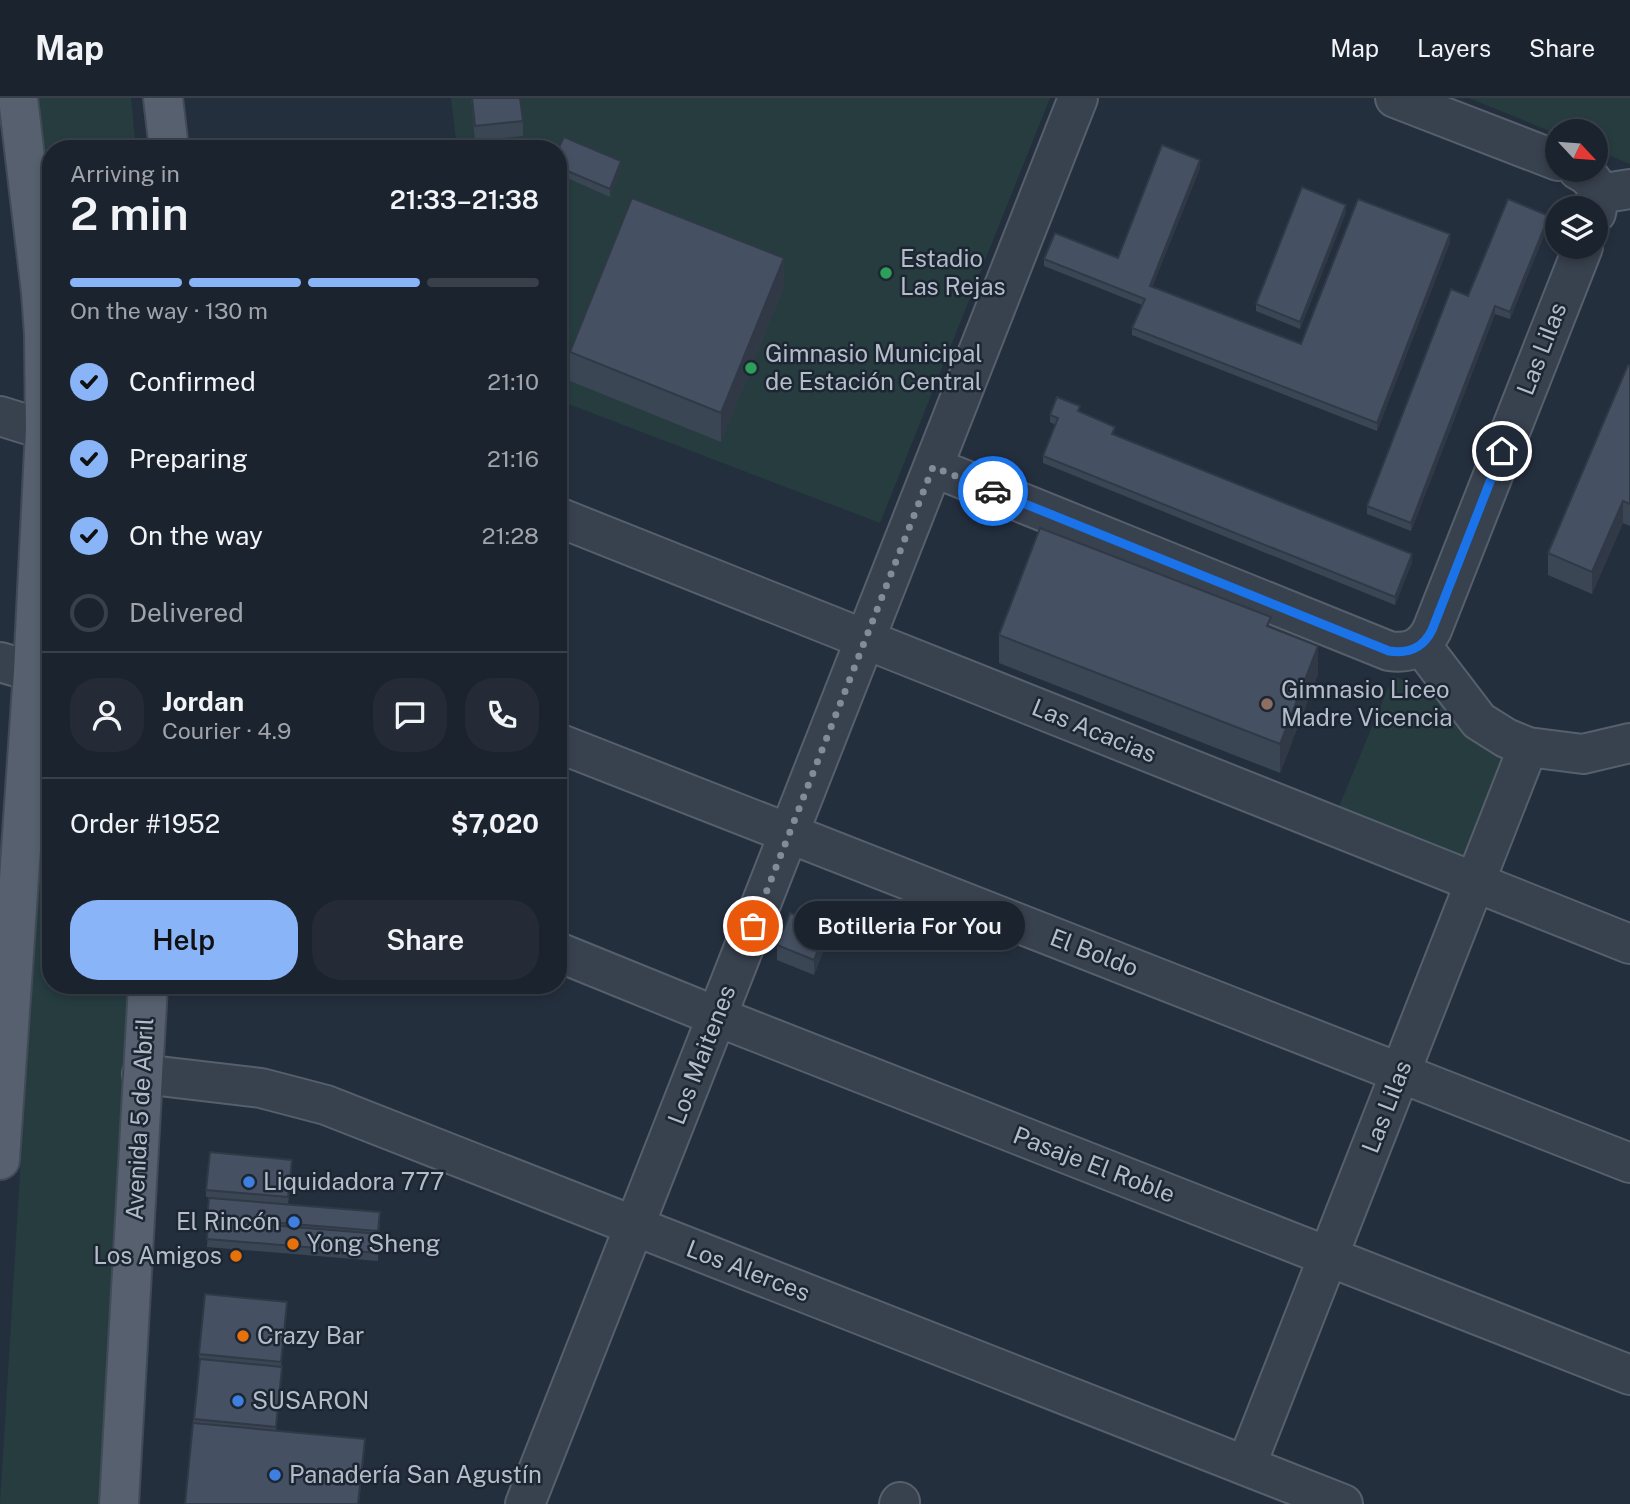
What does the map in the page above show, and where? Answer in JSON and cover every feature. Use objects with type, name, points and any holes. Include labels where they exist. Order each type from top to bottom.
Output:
[{"type":"main road","points":[[18,98],[42,302]]},
{"type":"main road","points":[[163,98],[168,140]]},
{"type":"main road","points":[[0,1160],[42,472]]},
{"type":"main road","name":"Avenida 5 de Abril","points":[[119,1504],[147,994]]},
{"type":"street","name":"Los Maitenes","points":[[525,1504],[1078,98]]},
{"type":"street","points":[[1395,98],[1545,157]]},
{"type":"street","name":"Las Lilas","points":[[1422,645],[1432,630],[1578,259]]},
{"type":"street","points":[[0,416],[42,428]]},
{"type":"street","points":[[933,467],[1389,651],[1406,652],[1422,645],[1479,721],[1506,738],[1528,747],[1583,754],[1630,743]]},
{"type":"street","name":"Las Acacias","points":[[567,521],[1630,944]]},
{"type":"street","name":"El Boldo","points":[[567,747],[1630,1163]]},
{"type":"street","name":"Las Lilas","points":[[1246,1466],[1528,747]]},
{"type":"street","name":"Pasaje El Roble","points":[[567,956],[1630,1376]]},
{"type":"street","name":"Los Alerces","points":[[142,1074],[249,1087],[300,1097],[1343,1504]]},
{"type":"green space","points":[[37,98],[131,98],[135,140],[42,140]]},
{"type":"green space","points":[[451,98],[1050,98],[880,523],[567,403],[567,140],[456,140]]},
{"type":"green space","points":[[1469,98],[1630,98],[1630,164],[1608,155],[1608,119],[1545,119],[1545,129]]},
{"type":"green space","points":[[1393,676],[1450,700],[1511,754],[1467,862],[1338,809]]},
{"type":"green space","points":[[42,809],[42,994],[130,994],[101,1504],[0,1504]]},
{"type":"building","points":[[472,98],[520,98],[523,121],[475,126]]},
{"type":"building","points":[[564,137],[621,161],[610,189],[567,171],[567,140],[562,140]]},
{"type":"building","points":[[1162,145],[1200,160],[1150,286],[1301,344],[1358,199],[1450,234],[1377,423],[1132,328],[1145,299],[1044,259],[1055,233],[1118,258]]},
{"type":"building","points":[[1302,187],[1346,205],[1300,322],[1256,304]]},
{"type":"building","name":"Gimnasio Municipal de Estación Central","points":[[632,198],[784,258],[721,413],[570,352]]},
{"type":"building","points":[[1508,199],[1545,214],[1545,226],[1510,312],[1495,306],[1411,523],[1367,506],[1451,289],[1468,296]]},
{"type":"building","points":[[1628,365],[1630,504],[1623,501],[1592,572],[1548,553]]},
{"type":"building","points":[[1057,397],[1080,406],[1078,411],[1115,427],[1112,434],[1412,554],[1395,597],[1043,456],[1058,418],[1050,415]]},
{"type":"building","points":[[1040,528],[1271,617],[1267,626],[1318,646],[1280,744],[999,635]]},
{"type":"building","points":[[790,913],[827,927],[814,960],[777,945]]},
{"type":"building","name":"Liquidadora 777","points":[[210,1152],[292,1160],[288,1197],[206,1190]]},
{"type":"building","points":[[209,1198],[380,1212],[378,1231],[207,1217]]},
{"type":"building","points":[[208,1220],[380,1234],[378,1253],[207,1239]]},
{"type":"building","name":"Crazy Bar","points":[[205,1294],[287,1302],[281,1362],[199,1354]]},
{"type":"building","name":"SUSARON","points":[[200,1359],[282,1367],[276,1427],[194,1419]]},
{"type":"building","name":"Panadería San Agustín","points":[[193,1423],[365,1439],[358,1504],[185,1504]]},
{"type":"way so far","points":[[753,926],[933,467],[993,491]]},
{"type":"place","name":"Estadio Las Rejas","points":[[886,273]]},
{"type":"place","name":"Gimnasio Municipal de Estación Central","points":[[751,368]]},
{"type":"place","name":"Gimnasio Liceo Madre Vicencia","points":[[1267,704]]},
{"type":"place","name":"Botilleria For You","points":[[753,926]]},
{"type":"place","name":"Liquidadora 777","points":[[249,1182]]},
{"type":"place","name":"El Rincón","points":[[294,1222]]},
{"type":"place","name":"Yong Sheng","points":[[293,1244]]},
{"type":"place","name":"Los Amigos","points":[[236,1256]]},
{"type":"place","name":"Crazy Bar","points":[[243,1336]]},
{"type":"place","name":"SUSARON","points":[[238,1401]]},
{"type":"place","name":"Panadería San Agustín","points":[[275,1475]]},
{"type":"route","points":[[993,491],[1389,651],[1406,652],[1422,645],[1432,630],[1502,451]]}]
